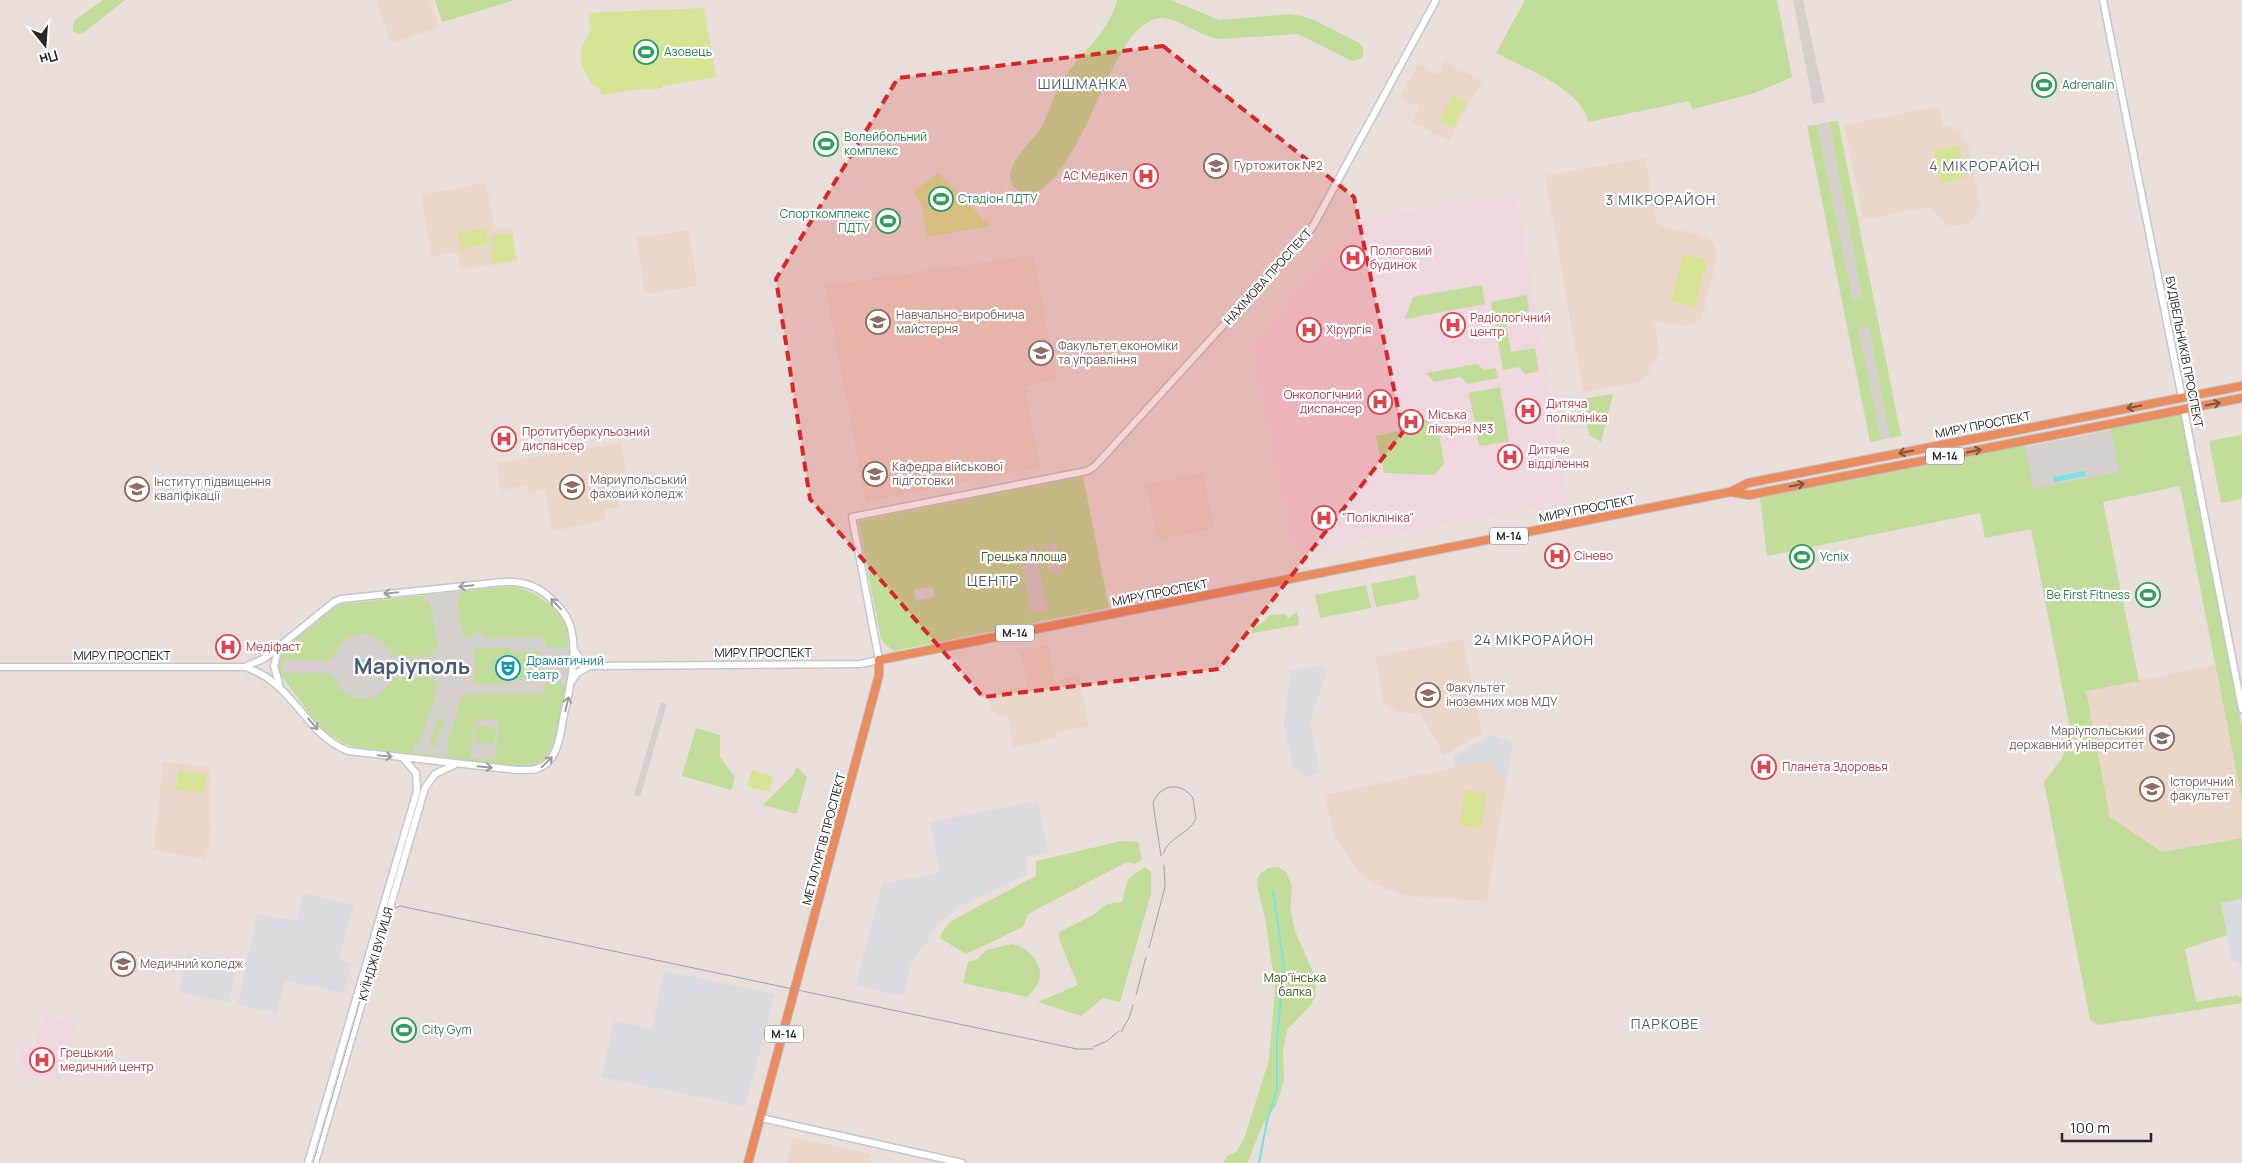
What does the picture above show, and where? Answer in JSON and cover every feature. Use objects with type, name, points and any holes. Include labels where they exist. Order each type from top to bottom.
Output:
[{"type":"highway","name":"МИРУ ПРОСПЕКТ","points":[[879,660],[1730,492],[1748,483],[2242,386]]},
{"type":"highway","name":"БУДІВЕЛЬНИКІВ ПРОСПЕКТ","points":[[2182,398],[2184,410]]},
{"type":"highway","name":"МИРУ ПРОСПЕКТ","points":[[1730,492],[1750,494],[2242,398]]},
{"type":"highway","name":"МЕТАЛУРГІВ ПРОСПЕКТ","points":[[748,1163],[879,676],[879,660]]},
{"type":"main road","name":"НАХІМОВА ПРОСПЕКТ","points":[[852,518],[1087,471],[1095,466],[1305,238],[1319,218],[1436,0]]},
{"type":"main road","name":"БУДІВЕЛЬНИКІВ ПРОСПЕКТ","points":[[2102,0],[2182,398]]},
{"type":"main road","name":"БУДІВЕЛЬНИКІВ ПРОСПЕКТ","points":[[2184,410],[2242,709]]},
{"type":"main road","name":"МЕТАЛУРГІВ ПРОСПЕКТ","points":[[852,518],[879,660]]},
{"type":"main road","name":"МИРУ ПРОСПЕКТ","points":[[0,667],[245,667],[264,674],[281,687],[332,743],[356,753],[526,770],[538,769],[547,763],[556,747],[571,682],[572,648],[569,622],[557,605],[535,587],[512,581],[341,599],[334,602],[260,661],[245,667]]},
{"type":"main road","name":"МИРУ ПРОСПЕКТ","points":[[280,646],[275,657],[274,666],[275,676],[281,687]]},
{"type":"main road","points":[[571,682],[577,673],[590,666],[578,657],[572,648]]},
{"type":"main road","name":"МИРУ ПРОСПЕКТ","points":[[590,666],[860,664],[879,660]]},
{"type":"main road","name":"КУЇНДЖІ ВУЛИЦЯ","points":[[308,1163],[417,791],[416,773],[403,758]]},
{"type":"main road","name":"КУЇНДЖІ ВУЛИЦЯ","points":[[315,1163],[425,788],[432,777],[440,770],[461,764]]},
{"type":"main road","points":[[761,1118],[962,1163]]},
{"type":"highlighted area","points":[[1163,46],[1354,197],[1403,432],[1219,669],[983,697],[810,499],[776,279],[898,78]]},
{"type":"shaded area","points":[[376,0],[430,0],[439,27],[391,43]]},
{"type":"shaded area","points":[[1793,0],[1803,0],[1825,102],[1813,104]]},
{"type":"shaded area","points":[[1445,61],[1482,81],[1449,141],[1412,122],[1420,108],[1400,97],[1418,64],[1438,75]]},
{"type":"shaded area","points":[[1939,106],[1942,125],[1957,129],[1967,141],[1980,202],[1975,217],[1969,223],[1954,226],[1946,224],[1932,208],[1926,207],[1863,220],[1844,125]]},
{"type":"shaded area","points":[[1829,122],[1862,297],[1853,299],[1817,125]]},
{"type":"shaded area","points":[[1645,158],[1657,225],[1700,235],[1714,245],[1717,254],[1716,262],[1704,310],[1701,318],[1694,324],[1686,326],[1654,321],[1660,354],[1641,382],[1583,392],[1545,176]]},
{"type":"shaded area","points":[[486,183],[495,229],[511,227],[517,260],[461,270],[458,252],[432,256],[421,195]]},
{"type":"shaded area","name":"Міська лікарня №3","points":[[1516,195],[1569,500],[1294,554],[1249,345],[1363,219]]},
{"type":"shaded area","points":[[689,230],[697,286],[645,294],[636,238]]},
{"type":"shaded area","points":[[1033,255],[1057,380],[1024,386],[1040,467],[866,502],[825,286]]},
{"type":"shaded area","points":[[1868,326],[1890,438],[1881,440],[1858,328]]},
{"type":"shaded area","points":[[2111,430],[2119,472],[2033,489],[2025,447]]},
{"type":"shaded area","name":"Мариупольський фаховий коледж","points":[[621,443],[626,472],[613,474],[619,507],[604,509],[606,520],[552,531],[545,490],[529,492],[528,485],[500,490],[496,463]]},
{"type":"shaded area","points":[[1203,473],[1214,528],[1157,540],[1146,484]]},
{"type":"shaded area","points":[[1056,543],[1062,572],[1050,574],[1044,545]]},
{"type":"shaded area","points":[[1035,547],[1048,610],[1031,613],[1019,550]]},
{"type":"shaded area","points":[[933,587],[935,597],[916,601],[914,590]]},
{"type":"shaded area","points":[[459,592],[460,599],[457,600],[464,638],[473,638],[473,632],[484,632],[484,638],[545,638],[545,647],[569,647],[568,684],[545,683],[545,694],[463,694],[446,747],[449,748],[448,756],[413,752],[414,744],[419,744],[438,687],[431,677],[394,677],[381,693],[371,698],[360,699],[350,696],[341,690],[331,673],[283,673],[283,660],[331,660],[341,643],[350,637],[360,634],[371,635],[380,640],[388,647],[393,656],[430,656],[438,646],[430,602],[424,603],[424,596]],"holes":[[[475,648],[509,648],[510,652],[540,651],[541,680],[510,680],[510,684],[475,684]],[[395,659],[429,659],[430,673],[395,673]],[[438,718],[444,720],[435,746],[429,746]]]},
{"type":"shaded area","name":"Факультет іноземних мов МДУ","points":[[1463,639],[1482,733],[1444,755],[1420,714],[1398,712],[1384,704],[1375,657]]},
{"type":"shaded area","points":[[1048,645],[1055,680],[1079,676],[1089,726],[1056,733],[1057,738],[1013,747],[1007,715],[999,716],[991,709],[988,694],[1027,686],[1020,651]]},
{"type":"shaded area","name":"Маріупольський державний університет","points":[[2215,665],[2242,800],[2242,838],[2162,852],[2110,817],[2086,691]]},
{"type":"shaded area","points":[[1319,666],[1328,669],[1310,722],[1320,773],[1305,776],[1293,768],[1284,723],[1291,670]]},
{"type":"shaded area","points":[[661,702],[667,704],[640,797],[634,795]]},
{"type":"shaded area","points":[[480,719],[496,720],[499,723],[495,760],[470,757],[474,723]],"holes":[[[476,725],[496,728],[494,744],[475,742]]]},
{"type":"shaded area","points":[[1492,735],[1513,742],[1507,780],[1488,761],[1456,768],[1453,757]]},
{"type":"shaded area","points":[[1487,761],[1507,780],[1487,901],[1407,896],[1372,883],[1360,874],[1335,836],[1324,795]]},
{"type":"shaded area","points":[[163,762],[210,767],[211,831],[206,860],[154,849]]},
{"type":"shaded area","points":[[1038,801],[1048,852],[1027,856],[1027,874],[959,907],[940,922],[911,964],[903,996],[856,985],[882,884],[940,873],[930,822]]},
{"type":"shaded area","points":[[303,894],[354,905],[338,960],[352,964],[343,993],[285,980],[277,1013],[238,1004],[257,914],[297,921]]},
{"type":"shaded area","points":[[2242,899],[2242,965],[2232,961],[2221,903]]},
{"type":"shaded area","points":[[187,953],[237,963],[229,1002],[179,992]]},
{"type":"shaded area","points":[[664,971],[775,994],[745,1106],[602,1077],[614,1021],[652,1029]]},
{"type":"shaded area","name":"Грецький медичний центр","points":[[44,1016],[77,1023],[61,1080],[15,1073],[23,1044],[35,1047]]},
{"type":"shaded area","points":[[793,1137],[871,1154],[869,1163],[787,1163]]},
{"type":"green space","points":[[103,0],[125,0],[83,33],[78,34],[73,31],[75,20]]},
{"type":"green space","points":[[435,0],[515,0],[442,22]]},
{"type":"green space","points":[[1117,0],[1171,0],[1219,20],[1289,14],[1302,16],[1314,20],[1359,43],[1363,48],[1363,55],[1361,59],[1352,61],[1298,34],[1219,39],[1204,35],[1173,20],[1166,18],[1154,19],[1142,26],[1129,40],[1105,83],[1069,157],[1055,176],[1041,190],[1027,194],[1014,187],[1010,180],[1013,164],[1040,129],[1062,81],[1108,22]]},
{"type":"green space","points":[[1525,0],[1777,0],[1792,77],[1755,93],[1693,109],[1689,101],[1588,122],[1583,110],[1575,99],[1564,90],[1536,73],[1496,53]]},
{"type":"green space","name":"Азовець","points":[[704,8],[716,77],[662,86],[662,88],[649,90],[648,88],[601,95],[600,89],[592,84],[582,67],[581,48],[591,31],[588,13]]},
{"type":"green space","points":[[1453,95],[1467,102],[1453,128],[1439,121]]},
{"type":"green space","points":[[1838,121],[1901,436],[1890,438],[1868,326],[1860,328],[1881,440],[1870,442],[1807,126],[1817,125],[1853,299],[1862,297],[1829,122]]},
{"type":"green space","points":[[1959,145],[1965,178],[1940,183],[1934,150]]},
{"type":"green space","name":"Стадіон ПДТУ","points":[[938,173],[990,226],[927,237],[922,207],[914,191]]},
{"type":"green space","points":[[486,228],[488,244],[461,249],[458,233]]},
{"type":"green space","points":[[512,233],[517,260],[493,264],[490,250],[493,249],[491,236]]},
{"type":"green space","points":[[1683,254],[1707,260],[1695,307],[1671,301]]},
{"type":"green space","points":[[1482,285],[1485,304],[1405,319],[1413,297]]},
{"type":"green space","points":[[1527,295],[1529,311],[1505,316],[1511,352],[1535,348],[1539,371],[1525,374],[1519,367],[1503,370],[1491,302]]},
{"type":"green space","points":[[1477,364],[1484,370],[1496,368],[1498,378],[1468,384],[1460,377],[1434,382],[1426,373]]},
{"type":"green space","points":[[1500,387],[1509,441],[1479,446],[1469,393]]},
{"type":"green space","points":[[1613,394],[1601,442],[1589,435],[1583,399]]},
{"type":"green space","points":[[2181,414],[2242,727],[2242,800],[2180,486],[2103,502],[2139,681],[2086,691],[2110,817],[2162,852],[2242,838],[2242,899],[2221,903],[2227,935],[2185,949],[2196,1002],[2239,995],[2239,998],[2242,997],[2242,1003],[2098,1025],[2090,1020],[2044,782],[2062,758],[2071,733],[2031,529],[1985,538],[1980,513],[1767,556],[1760,498],[2024,445],[2026,447],[2111,431],[2111,428]]},
{"type":"green space","points":[[1423,418],[1438,428],[1444,464],[1434,475],[1384,473],[1376,436],[1399,431],[1399,422]]},
{"type":"green space","points":[[2242,435],[2242,499],[2221,503],[2209,441]]},
{"type":"green space","name":"Грецька площа","points":[[1083,476],[1109,608],[894,651],[881,639],[858,521]],"holes":[[[933,587],[935,597],[916,601],[914,590]]]},
{"type":"green space","points":[[1415,575],[1419,597],[1417,599],[1376,607],[1371,584]]},
{"type":"green space","points":[[1366,585],[1371,608],[1320,618],[1315,595]]},
{"type":"green space","points":[[512,586],[536,595],[551,606],[566,625],[568,637],[568,673],[562,715],[551,749],[544,759],[535,764],[519,766],[355,747],[343,743],[324,729],[307,711],[280,672],[279,662],[282,655],[296,638],[316,621],[342,604]]},
{"type":"green space","points":[[1297,612],[1299,625],[1253,633],[1250,630],[1265,621],[1269,615],[1285,614],[1288,618]]},
{"type":"green space","points":[[696,728],[720,735],[720,757],[735,778],[731,790],[682,776]]},
{"type":"green space","points":[[797,767],[807,777],[797,814],[763,805],[793,775]]},
{"type":"green space","points":[[752,770],[773,777],[769,792],[747,786]]},
{"type":"green space","points":[[178,771],[206,774],[204,793],[176,790]]},
{"type":"green space","points":[[1465,790],[1487,793],[1481,828],[1460,825]]},
{"type":"green space","points":[[1122,841],[1138,842],[1142,860],[1134,864],[1127,862],[1028,914],[1023,927],[966,954],[940,938],[942,932],[951,921],[1036,876],[1036,861]]},
{"type":"green space","points":[[1145,867],[1151,872],[1151,894],[1120,1002],[1103,998],[1081,1016],[1038,1002],[1078,985],[1060,942],[1059,934],[1061,931],[1093,915],[1107,904],[1122,902],[1128,879]]},
{"type":"green space","name":"Мар’їнська балка","points":[[1278,867],[1286,872],[1290,880],[1292,890],[1290,907],[1295,931],[1315,977],[1315,997],[1310,1006],[1287,1030],[1283,1051],[1284,1079],[1280,1094],[1275,1107],[1263,1124],[1247,1163],[1224,1163],[1226,1157],[1237,1151],[1244,1139],[1269,1060],[1275,989],[1266,922],[1257,880],[1260,874],[1268,868]]},
{"type":"green space","points":[[1012,944],[1018,945],[1029,952],[1039,968],[1038,983],[1027,997],[963,983],[968,962],[978,959],[986,950]]},
{"type":"water","points":[[2085,471],[2086,476],[2054,482],[2053,477]]},
{"type":"water","points":[[363,659],[371,667],[363,675],[355,667]]},
{"type":"waterway","points":[[1259,1163],[1267,1121],[1277,1090],[1277,1040],[1284,966],[1273,891]]},
{"type":"tram line","points":[[1161,856],[1153,803],[1161,792],[1171,787],[1177,787],[1183,789],[1193,798],[1196,819],[1188,829],[1169,844],[1163,854]]},
{"type":"tram line","points":[[1149,948],[1165,887],[1164,865]]},
{"type":"tram line","points":[[313,1163],[384,919],[389,911],[400,906],[1077,1049],[1093,1049]]},
{"type":"tram line","points":[[1136,995],[1146,957]]},
{"type":"tram line","points":[[1121,1032],[1129,1018],[1133,1005]]},
{"type":"tram line","points":[[1093,1047],[1107,1041],[1119,1031]]},
{"type":"place","name":"Азовець","points":[[646,52]]},
{"type":"place","name":"Adrenalin","points":[[2044,85]]},
{"type":"place","name":"Волейбольний комплекс","points":[[826,144]]},
{"type":"place","name":"Гуртожиток №2","points":[[1216,166]]},
{"type":"place","name":"AC Медікел","points":[[1146,176]]},
{"type":"place","name":"Стадіон ПДТУ","points":[[941,199]]},
{"type":"place","name":"Спорткомплекс ПДТУ","points":[[888,221]]},
{"type":"place","name":"Пологовий будинок","points":[[1353,258]]},
{"type":"place","name":"Навчально-виробнича майстерня","points":[[878,322]]},
{"type":"place","name":"Радіологічний центр","points":[[1453,325]]},
{"type":"place","name":"Хірургія","points":[[1309,330]]},
{"type":"place","name":"Факультет економіки та управління","points":[[1041,353]]},
{"type":"place","name":"Онкологічний диспансер","points":[[1380,402]]},
{"type":"place","name":"Дитяча поліклініка","points":[[1528,411]]},
{"type":"place","name":"Міська лікарня №3","points":[[1411,422]]},
{"type":"place","name":"Протитуберкульозний диспансер","points":[[504,439]]},
{"type":"place","name":"Дитяче відділення","points":[[1510,457]]},
{"type":"place","name":"Кафедра військової підготовки","points":[[875,474]]},
{"type":"place","name":"Мариупольський фаховий коледж","points":[[572,487]]},
{"type":"place","name":"Інститут підвищення кваліфікації","points":[[137,489]]},
{"type":"place","name":"\"Поліклініка\"","points":[[1324,518]]},
{"type":"place","name":"Сінево","points":[[1557,556]]},
{"type":"place","name":"Успіх","points":[[1802,557]]},
{"type":"place","name":"Be First Fitness","points":[[2148,595]]},
{"type":"place","name":"Медіфаст","points":[[228,647]]},
{"type":"place","name":"Драматичний театр","points":[[508,668]]},
{"type":"place","name":"Факультет іноземних мов МДУ","points":[[1428,695]]},
{"type":"place","name":"Маріупольський державний університет","points":[[2162,738]]},
{"type":"place","name":"Планета Здоровья","points":[[1764,767]]},
{"type":"place","name":"Історичний факультет","points":[[2152,789]]},
{"type":"place","name":"Медичний коледж","points":[[123,964]]},
{"type":"place","name":"City Gym","points":[[404,1030]]},
{"type":"place","name":"Грецький медичний центр","points":[[42,1060]]},
{"type":"district","name":"ШИШМАНКА","points":[[1083,84]]},
{"type":"district","name":"4 МІКРОРАЙОН","points":[[1985,166]]},
{"type":"district","name":"3 МІКРОРАЙОН","points":[[1661,200]]},
{"type":"district","name":"ЦЕНТР","points":[[993,581]]},
{"type":"district","name":"24 МІКРОРАЙОН","points":[[1534,640]]},
{"type":"district","name":"Маріуполь","points":[[412,666]]},
{"type":"district","name":"ПАРКОВЕ","points":[[1665,1024]]}]
